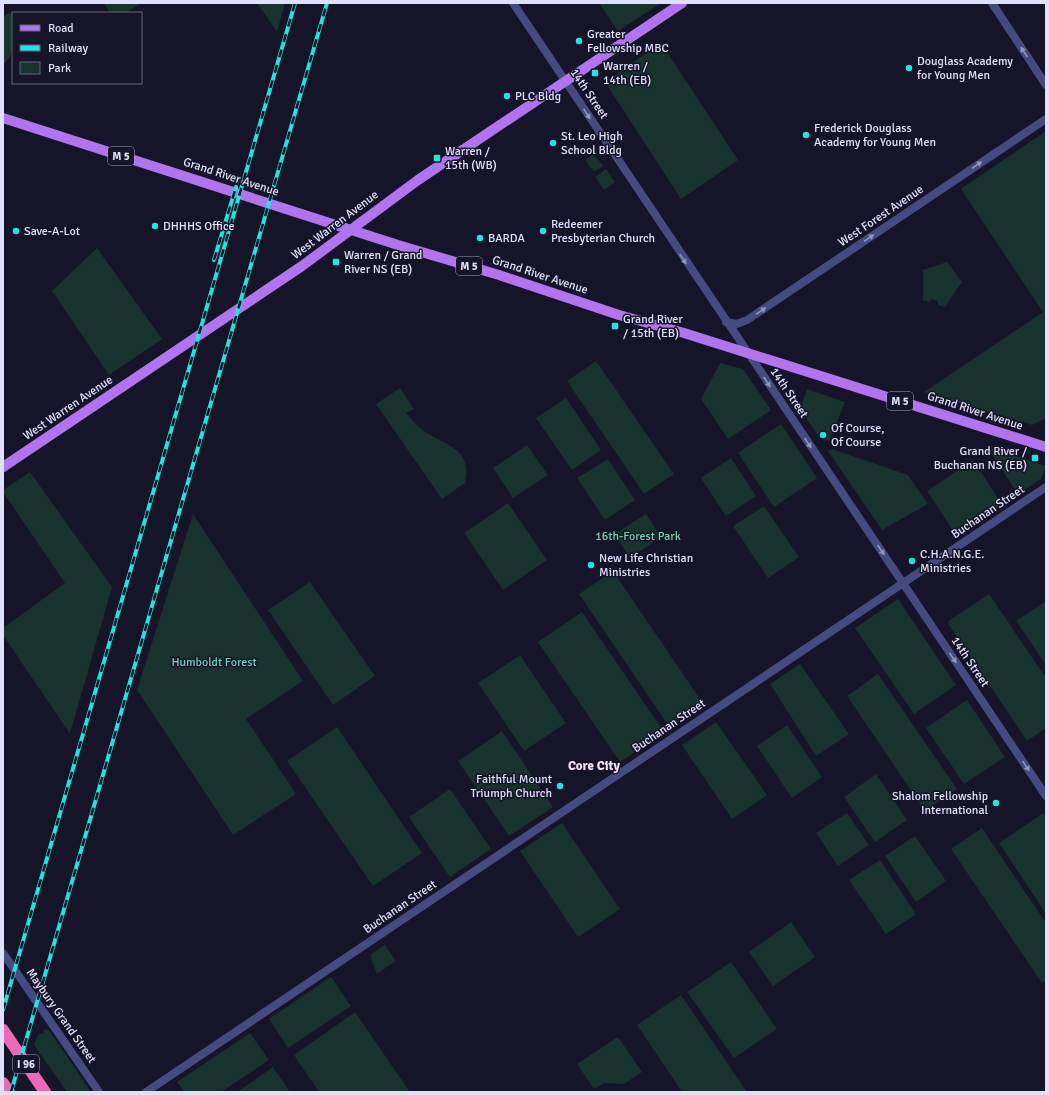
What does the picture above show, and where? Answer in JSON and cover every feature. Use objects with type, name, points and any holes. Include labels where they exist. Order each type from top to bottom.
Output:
[{"type":"highway","name":"I 96","points":[[3,1030],[45,1092]]},
{"type":"highway","name":"I 96","points":[[3,1084],[9,1092]]},
{"type":"main road","name":"West Warren Avenue","points":[[3,467],[281,280],[353,229],[418,180],[682,3]]},
{"type":"main road","name":"Grand River Avenue","points":[[3,118],[619,315],[684,333],[1046,447]]},
{"type":"street","name":"14th Street","points":[[513,3],[1046,796]]},
{"type":"street","points":[[992,3],[1046,85]]},
{"type":"street","name":"West Forest Avenue","points":[[726,322],[737,324],[747,320],[1046,119]]},
{"type":"street","name":"Buchanan Street","points":[[146,1092],[1046,488]]},
{"type":"street","name":"Maybury Grand Street","points":[[3,953],[100,1092]]},
{"type":"green space","points":[[104,3],[141,3],[128,12],[109,12]]},
{"type":"green space","points":[[257,3],[285,3],[277,32]]},
{"type":"green space","points":[[599,3],[661,3],[618,31]]},
{"type":"green space","points":[[10,12],[12,15],[12,52],[8,60],[3,64],[3,17]]},
{"type":"green space","points":[[661,43],[738,160],[681,199],[605,82]]},
{"type":"green space","points":[[1046,131],[1046,418],[1032,425],[924,392],[1043,312],[961,189]]},
{"type":"green space","points":[[594,154],[603,166],[594,172],[585,160]]},
{"type":"green space","points":[[606,169],[615,182],[604,190],[595,177]]},
{"type":"green space","points":[[97,248],[162,339],[109,375],[52,291]]},
{"type":"green space","points":[[947,262],[962,282],[945,307],[938,305],[938,301],[931,299],[930,302],[923,300],[923,270]]},
{"type":"green space","points":[[596,361],[674,474],[644,494],[567,381]]},
{"type":"green space","points":[[720,363],[743,369],[771,410],[728,439],[701,399]]},
{"type":"green space","points":[[400,388],[414,409],[406,413],[421,429],[456,450],[462,456],[465,463],[465,483],[442,499],[376,404]]},
{"type":"green space","points":[[807,389],[845,402],[830,439],[826,441],[820,438],[800,410]]},
{"type":"green space","points":[[566,398],[601,450],[572,470],[536,418]]},
{"type":"green space","points":[[781,424],[817,478],[774,507],[738,453]]},
{"type":"green space","points":[[527,445],[548,475],[513,498],[493,468]]},
{"type":"green space","points":[[987,447],[1046,466],[1041,479],[1018,494]]},
{"type":"green space","points":[[832,449],[908,475],[928,504],[882,530],[828,451]]},
{"type":"green space","points":[[731,458],[756,496],[726,516],[701,478]]},
{"type":"green space","points":[[608,459],[635,500],[605,520],[577,478]]},
{"type":"green space","points":[[973,460],[1002,504],[956,535],[927,491]]},
{"type":"green space","points":[[30,472],[112,587],[70,734],[3,635],[3,628],[65,583],[3,492],[3,490]]},
{"type":"green space","points":[[508,503],[547,560],[503,590],[464,533]]},
{"type":"green space","points":[[764,506],[799,557],[768,578],[733,526]]},
{"type":"green space","name":"Humboldt Forest","points":[[193,514],[303,681],[246,719],[296,794],[233,835],[137,690]]},
{"type":"green space","name":"16th-Forest Park","points":[[646,514],[661,537],[630,558],[614,534]]},
{"type":"green space","points":[[613,571],[704,705],[670,728],[579,594]]},
{"type":"green space","points":[[310,582],[375,676],[333,705],[268,610]]},
{"type":"green space","points":[[989,594],[1046,678],[1046,728],[1027,741],[947,622]]},
{"type":"green space","points":[[898,599],[956,685],[914,714],[855,628]]},
{"type":"green space","points":[[1046,601],[1046,665],[1016,621]]},
{"type":"green space","points":[[582,612],[664,732],[620,762],[538,642]]},
{"type":"green space","points":[[520,655],[566,723],[524,751],[478,683]]},
{"type":"green space","points":[[800,664],[849,734],[816,756],[770,684]]},
{"type":"green space","points":[[878,674],[957,789],[925,811],[847,696]]},
{"type":"green space","points":[[967,700],[1005,757],[964,784],[926,728]]},
{"type":"green space","points":[[716,722],[767,795],[732,819],[682,745]]},
{"type":"green space","points":[[787,725],[822,777],[792,798],[757,746]]},
{"type":"green space","points":[[337,727],[422,853],[373,886],[287,761]]},
{"type":"green space","points":[[502,731],[553,807],[509,836],[458,761]]},
{"type":"green space","points":[[876,774],[907,820],[875,842],[844,797]]},
{"type":"green space","points":[[450,789],[491,849],[450,877],[409,817]]},
{"type":"green space","points":[[847,813],[869,845],[838,866],[816,833]]},
{"type":"green space","points":[[1043,813],[1046,818],[1046,914],[999,843]]},
{"type":"green space","points":[[562,823],[620,909],[578,937],[520,851]]},
{"type":"green space","points":[[982,828],[1046,923],[1046,980],[1042,983],[951,849]]},
{"type":"green space","points":[[915,836],[946,881],[916,902],[885,856]]},
{"type":"green space","points":[[880,860],[916,914],[886,934],[849,880]]},
{"type":"green space","points":[[791,922],[815,957],[773,986],[749,952]]},
{"type":"green space","points":[[385,945],[396,961],[377,974],[371,954]]},
{"type":"green space","points":[[731,962],[777,1029],[734,1058],[687,992]]},
{"type":"green space","points":[[331,977],[351,1006],[288,1048],[269,1019]]},
{"type":"green space","points":[[681,995],[747,1092],[682,1092],[637,1025]]},
{"type":"green space","points":[[355,1012],[410,1092],[319,1092],[294,1055]]},
{"type":"green space","points":[[44,1029],[49,1030],[91,1092],[67,1092],[34,1045],[39,1033],[43,1034]]},
{"type":"green space","points":[[250,1033],[269,1060],[221,1092],[184,1092],[177,1082]]},
{"type":"green space","points":[[618,1037],[642,1072],[624,1084],[605,1083],[594,1089],[577,1064]]},
{"type":"green space","points":[[273,1067],[290,1092],[237,1092]]},
{"type":"railway","points":[[3,1010],[295,3]]},
{"type":"railway","points":[[11,1092],[327,3]]},
{"type":"railway","points":[[214,260],[236,187]]},
{"type":"place","name":"Greater Fellowship MBC","points":[[579,41]]},
{"type":"place","name":"Douglass Academy for Young Men","points":[[909,68]]},
{"type":"place","name":"Warren / 14th (EB)","points":[[595,73]]},
{"type":"place","name":"PLC Bldg","points":[[507,96]]},
{"type":"place","name":"Frederick Douglass Academy for Young Men","points":[[806,135]]},
{"type":"place","name":"St. Leo High School Bldg","points":[[553,143]]},
{"type":"place","name":"Warren / 15th (WB)","points":[[437,158]]},
{"type":"place","name":"DHHHS Office","points":[[155,226]]},
{"type":"place","name":"Save-A-Lot","points":[[16,231]]},
{"type":"place","name":"Redeemer Presbyterian Church","points":[[543,231]]},
{"type":"place","name":"BARDA","points":[[480,238]]},
{"type":"place","name":"Warren / Grand River NS (EB)","points":[[336,262]]},
{"type":"place","name":"Grand River / 15th (EB)","points":[[615,326]]},
{"type":"place","name":"Of Course, Of Course","points":[[823,435]]},
{"type":"place","name":"Grand River / Buchanan NS (EB)","points":[[1035,458]]},
{"type":"place","name":"C.H.A.N.G.E. Ministries","points":[[912,561]]},
{"type":"place","name":"New Life Christian Ministries","points":[[591,565]]},
{"type":"place","name":"Faithful Mount Triumph Church","points":[[560,786]]},
{"type":"place","name":"Shalom Fellowship International","points":[[996,803]]},
{"type":"district","name":"Core City","points":[[594,766]]}]
